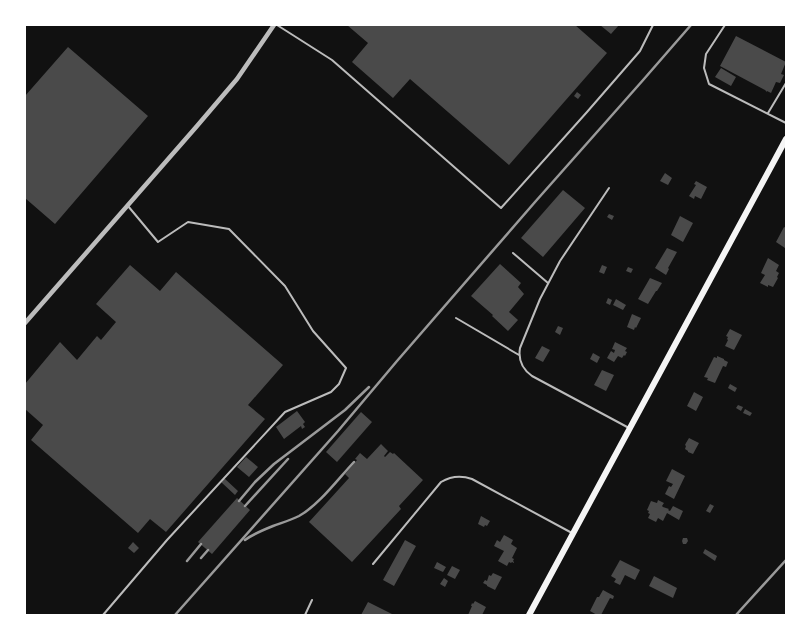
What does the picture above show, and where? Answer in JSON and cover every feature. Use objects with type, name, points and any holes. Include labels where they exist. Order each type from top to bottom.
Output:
[{"type":"main road","points":[[529,615],[786,139]]},
{"type":"street","points":[[25,323],[237,79],[276,25]]},
{"type":"lane","points":[[276,25],[332,60],[501,208],[640,50],[654,25]]},
{"type":"lane","points":[[725,25],[706,54],[704,68],[709,84],[786,123]]},
{"type":"lane","points":[[767,113],[786,83]]},
{"type":"lane","points":[[610,188],[560,261],[540,299],[520,348],[519,355],[523,368],[532,376],[630,428]]},
{"type":"lane","points":[[103,615],[167,540],[285,412],[331,392],[339,384],[346,368],[313,331],[285,286],[229,229],[188,222],[158,242],[128,206]]},
{"type":"lane","points":[[513,253],[548,284]]},
{"type":"lane","points":[[456,318],[519,355]]},
{"type":"lane","points":[[373,564],[441,482],[447,478],[455,476],[462,476],[472,479],[573,534]]},
{"type":"lane","points":[[305,615],[312,600]]},
{"type":"building","points":[[347,25],[575,25],[607,53],[509,165],[410,79],[393,98],[352,62],[368,43]]},
{"type":"building","points":[[600,25],[619,25],[611,34]]},
{"type":"building","points":[[736,36],[786,62],[781,74],[784,75],[780,83],[776,82],[771,93],[720,66]]},
{"type":"building","points":[[68,47],[148,116],[55,224],[25,198],[25,96]]},
{"type":"building","points":[[721,68],[736,77],[731,86],[715,77]]},
{"type":"building","points":[[577,92],[581,95],[578,99],[574,96]]},
{"type":"building","points":[[665,173],[672,178],[668,185],[660,181]]},
{"type":"building","points":[[696,181],[707,187],[701,199],[695,196],[694,199],[689,196],[696,185],[694,184]]},
{"type":"building","points":[[563,190],[585,208],[543,257],[521,238]]},
{"type":"building","points":[[609,214],[614,216],[612,220],[607,217]]},
{"type":"building","points":[[680,216],[693,223],[683,242],[671,235]]},
{"type":"building","points":[[784,227],[786,228],[785,248],[776,242]]},
{"type":"building","points":[[667,248],[677,252],[668,268],[669,269],[666,275],[655,268]]},
{"type":"building","points":[[768,258],[779,265],[776,271],[779,273],[778,278],[773,287],[768,285],[768,287],[760,283],[765,275],[761,273]]},
{"type":"building","points":[[500,264],[521,283],[518,287],[524,294],[509,312],[518,320],[508,331],[492,316],[493,315],[471,296]]},
{"type":"building","points":[[130,265],[160,291],[176,272],[283,365],[248,405],[265,419],[166,532],[150,519],[138,533],[31,440],[43,425],[25,409],[25,384],[60,342],[77,360],[97,336],[101,340],[116,322],[96,304]]},
{"type":"building","points":[[602,265],[607,267],[604,274],[599,272]]},
{"type":"building","points":[[628,267],[633,269],[631,273],[626,271]]},
{"type":"building","points":[[650,278],[662,283],[648,304],[638,299]]},
{"type":"building","points":[[608,298],[612,300],[610,305],[606,303]]},
{"type":"building","points":[[616,299],[626,305],[623,310],[613,305]]},
{"type":"building","points":[[632,314],[641,318],[634,330],[627,327]]},
{"type":"building","points":[[558,326],[563,328],[560,335],[555,332]]},
{"type":"building","points":[[730,329],[742,335],[734,350],[725,346],[728,340],[728,337],[726,336]]},
{"type":"building","points":[[615,342],[627,348],[625,351],[627,352],[622,358],[618,356],[614,362],[607,358],[611,351],[614,353],[615,350],[612,349]]},
{"type":"building","points":[[542,346],[550,350],[543,362],[535,358]]},
{"type":"building","points":[[593,353],[600,357],[597,363],[590,359]]},
{"type":"building","points":[[717,356],[728,362],[726,367],[723,366],[715,383],[704,377],[714,357],[717,358]]},
{"type":"building","points":[[602,370],[614,375],[606,391],[594,385]]},
{"type":"building","points":[[730,384],[737,388],[735,392],[728,388]]},
{"type":"building","points":[[694,392],[703,397],[696,411],[687,406]]},
{"type":"building","points":[[738,405],[743,407],[741,411],[736,408]]},
{"type":"building","points":[[745,409],[752,413],[750,416],[743,413]]},
{"type":"building","points":[[297,411],[305,422],[303,424],[305,427],[302,429],[301,426],[284,439],[276,427]]},
{"type":"building","points":[[361,412],[372,422],[337,462],[326,452]]},
{"type":"building","points":[[689,438],[699,443],[693,454],[685,449],[685,445]]},
{"type":"building","points":[[381,444],[388,451],[384,456],[385,457],[390,452],[393,454],[394,453],[423,480],[399,506],[401,509],[352,562],[309,522],[349,478],[345,474],[357,460],[355,459],[360,453],[367,459]]},
{"type":"building","points":[[246,457],[258,467],[249,477],[237,467]]},
{"type":"building","points":[[672,469],[685,476],[674,499],[665,494],[669,486],[671,487],[673,484],[666,481]]},
{"type":"building","points":[[224,478],[238,491],[235,495],[221,482]]},
{"type":"building","points":[[237,498],[250,510],[212,554],[198,542]]},
{"type":"building","points":[[658,500],[664,503],[662,506],[670,511],[673,506],[683,511],[679,520],[667,513],[663,521],[658,518],[656,522],[648,518],[650,514],[647,510],[651,501],[657,503]]},
{"type":"building","points":[[710,504],[714,506],[710,513],[706,511]]},
{"type":"building","points":[[481,516],[490,521],[487,526],[485,525],[484,527],[478,524]]},
{"type":"building","points":[[504,535],[513,540],[511,544],[517,548],[512,558],[514,559],[514,563],[509,562],[507,566],[498,561],[504,551],[494,546],[497,540],[500,542]]},
{"type":"building","points":[[683,538],[687,538],[688,541],[686,544],[683,544]]},
{"type":"building","points":[[405,540],[416,546],[394,586],[383,580]]},
{"type":"building","points":[[133,542],[139,548],[134,553],[128,548]]},
{"type":"building","points":[[705,549],[717,556],[715,561],[703,553]]},
{"type":"building","points":[[620,560],[640,570],[635,580],[625,575],[620,585],[614,582],[616,579],[611,576]]},
{"type":"building","points":[[437,562],[446,567],[443,572],[434,568]]},
{"type":"building","points":[[452,566],[460,570],[455,579],[447,575]]},
{"type":"building","points":[[493,573],[502,577],[495,590],[483,583],[485,580],[487,581],[489,575],[491,576]]},
{"type":"building","points":[[654,576],[677,588],[673,598],[649,586]]},
{"type":"building","points":[[444,578],[448,581],[445,587],[440,584]]},
{"type":"building","points":[[603,590],[614,596],[613,599],[610,598],[601,615],[597,615],[590,611],[597,597],[599,597]]},
{"type":"building","points":[[475,601],[486,607],[482,615],[468,615],[472,603],[473,604]]},
{"type":"building","points":[[368,602],[394,615],[361,615]]},
{"type":"railway","points":[[175,615],[338,431],[535,202],[691,25]]},
{"type":"railway","points":[[239,501],[255,482],[274,464],[345,410],[369,387]]},
{"type":"railway","points":[[245,506],[288,459]]},
{"type":"railway","points":[[245,540],[258,532],[299,516],[306,511],[321,499],[354,462]]},
{"type":"railway","points":[[187,561],[201,544]]},
{"type":"railway","points":[[201,558],[208,550]]},
{"type":"railway","points":[[736,615],[786,560]]}]
